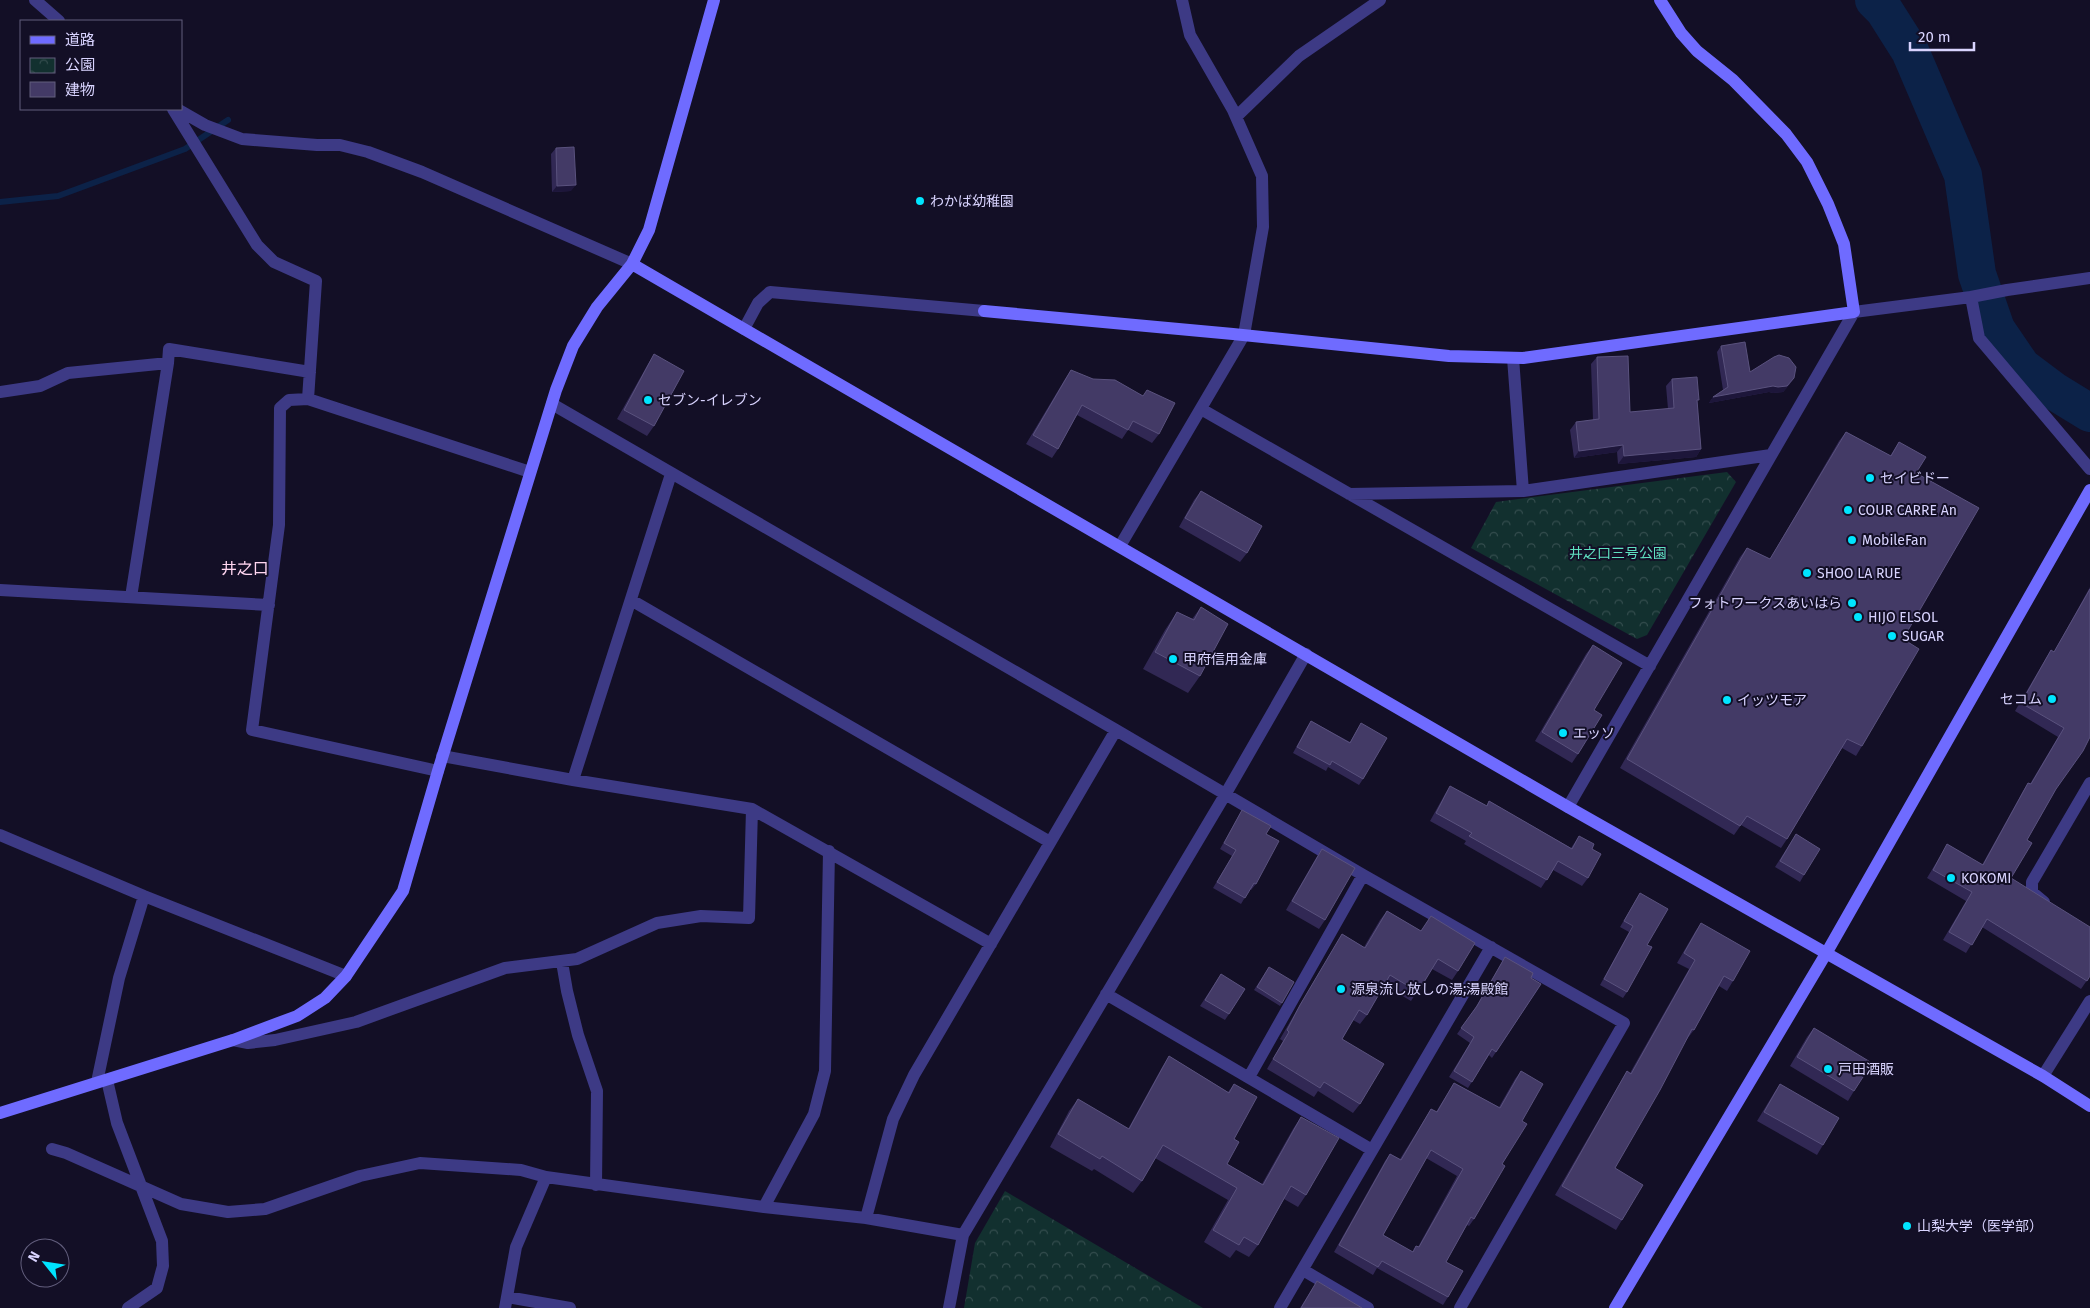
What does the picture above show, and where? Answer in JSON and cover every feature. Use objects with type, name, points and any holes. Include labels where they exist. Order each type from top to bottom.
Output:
[{"type":"street","points":[[35,0],[59,20]]},
{"type":"street","points":[[0,1113],[233,1040],[297,1016],[325,998],[346,976],[403,891],[442,756],[552,404],[573,346],[597,307],[632,264],[649,230],[714,0]]},
{"type":"street","points":[[1120,546],[1244,335],[1263,227],[1262,176],[1236,117],[1190,35],[1182,0]]},
{"type":"street","points":[[1236,117],[1299,56],[1380,0]]},
{"type":"street","points":[[1568,807],[1854,312],[1844,244],[1828,204],[1807,162],[1773,120],[1733,80],[1692,45],[1681,33],[1660,0]]},
{"type":"street","points":[[176,110],[257,246],[274,262],[316,281],[308,399]]},
{"type":"street","points":[[177,110],[205,125],[242,139],[340,145],[368,152],[422,172],[632,264],[1568,807],[2043,1076],[2090,1106]]},
{"type":"street","points":[[744,329],[758,303],[770,292],[1244,335],[1449,356],[1513,358],[1972,297],[2090,278]]},
{"type":"street","points":[[1972,297],[1979,338],[2090,469]]},
{"type":"street","points":[[130,597],[168,363],[168,349],[310,372]]},
{"type":"street","points":[[1513,358],[1523,491]]},
{"type":"street","points":[[0,392],[40,386],[68,373],[168,363]]},
{"type":"street","points":[[438,771],[252,730],[279,524],[280,408],[288,400],[308,399],[530,472]]},
{"type":"street","points":[[552,404],[1363,875],[1624,1023],[1460,1308]]},
{"type":"street","points":[[1201,409],[1650,666]]},
{"type":"street","points":[[1349,494],[1523,491],[1771,455]]},
{"type":"street","points":[[573,780],[671,474]]},
{"type":"street","points":[[1615,1308],[1827,952],[2090,490]]},
{"type":"street","points":[[0,590],[269,605]]},
{"type":"street","points":[[630,600],[1050,842]]},
{"type":"street","points":[[949,1308],[963,1236],[1225,795],[1306,654]]},
{"type":"street","points":[[866,1218],[893,1120],[914,1075],[1116,730]]},
{"type":"street","points":[[442,756],[573,780],[752,808],[991,944]]},
{"type":"street","points":[[2052,906],[2037,898],[2032,892],[2032,882],[2090,783]]},
{"type":"street","points":[[233,1040],[248,1043],[276,1040],[356,1022],[505,968],[577,959],[657,923],[701,916],[749,918],[752,808]]},
{"type":"street","points":[[0,835],[144,896],[346,976]]},
{"type":"street","points":[[764,1207],[814,1114],[825,1071],[828,851]]},
{"type":"street","points":[[1248,1077],[1363,875]]},
{"type":"street","points":[[128,1308],[157,1288],[163,1266],[162,1241],[102,1081],[119,978],[144,896]]},
{"type":"street","points":[[1280,1308],[1491,947]]},
{"type":"street","points":[[562,962],[578,1034],[597,1091],[596,1185]]},
{"type":"street","points":[[1106,994],[1372,1150]]},
{"type":"street","points":[[2043,1076],[2090,1001]]},
{"type":"street","points":[[52,1149],[66,1153],[180,1204],[228,1212],[265,1209],[360,1176],[420,1163],[521,1170],[546,1177],[596,1185],[866,1218],[963,1236]]},
{"type":"street","points":[[546,1177],[516,1247],[506,1302],[570,1308]]},
{"type":"street","points":[[1302,1270],[1368,1308]]},
{"type":"green space","name":"井之口三号公園","points":[[1727,472],[1736,482],[1647,635],[1637,639],[1471,548],[1496,502]]},
{"type":"green space","points":[[1005,1191],[1203,1308],[964,1308],[975,1243]]},
{"type":"building","points":[[574,147],[576,185],[557,186],[556,148]]},
{"type":"building","points":[[1745,342],[1750,372],[1779,355],[1789,358],[1796,367],[1794,378],[1787,386],[1773,386],[1713,397],[1728,387],[1721,346]]},
{"type":"building","name":"セブン-イレブン","points":[[654,354],[684,371],[654,426],[624,410]]},
{"type":"building","points":[[1628,356],[1630,412],[1674,408],[1672,379],[1697,377],[1701,449],[1624,456],[1623,445],[1579,451],[1576,422],[1599,419],[1597,357]]},
{"type":"building","points":[[1071,370],[1093,379],[1115,380],[1143,396],[1147,390],[1175,403],[1159,434],[1133,421],[1128,430],[1082,405],[1058,449],[1033,435]]},
{"type":"building","points":[[1846,432],[1891,456],[1899,442],[1926,457],[1916,473],[1979,508],[1903,639],[1919,649],[1862,746],[1847,739],[1787,839],[1747,816],[1740,826],[1627,759],[1747,548],[1770,559]]},
{"type":"building","points":[[1201,491],[1262,526],[1247,553],[1185,518]]},
{"type":"building","points":[[2090,589],[2090,737],[2083,751],[2056,789],[2027,840],[2032,843],[2011,878],[2090,927],[2090,976],[2087,981],[1987,919],[1972,945],[1949,932],[1972,892],[1933,870],[1947,844],[1983,865],[2028,783],[2031,784],[2064,728],[2021,703],[2051,650],[2054,652]]},
{"type":"building","points":[[1201,607],[1228,624],[1200,676],[1155,652],[1177,612],[1194,620]]},
{"type":"building","points":[[1593,645],[1622,663],[1594,710],[1602,715],[1578,754],[1542,732]]},
{"type":"building","points":[[1311,721],[1350,743],[1361,723],[1387,738],[1363,779],[1332,761],[1330,765],[1297,747]]},
{"type":"building","points":[[1450,786],[1487,806],[1489,801],[1572,849],[1579,836],[1594,844],[1592,849],[1601,854],[1588,878],[1558,861],[1547,880],[1469,836],[1472,833],[1436,813]]},
{"type":"building","points":[[1242,810],[1271,826],[1266,834],[1279,841],[1256,884],[1254,883],[1245,898],[1217,882],[1236,850],[1224,843]]},
{"type":"building","points":[[1796,834],[1820,849],[1804,875],[1780,861]]},
{"type":"building","points":[[1322,849],[1355,868],[1325,920],[1292,901]]},
{"type":"building","points":[[1640,893],[1668,909],[1647,945],[1652,947],[1627,992],[1604,979],[1633,926],[1624,921]]},
{"type":"building","points":[[1387,911],[1421,931],[1431,916],[1475,943],[1458,971],[1438,959],[1418,992],[1390,975],[1367,1015],[1359,1010],[1342,1039],[1384,1064],[1360,1104],[1324,1082],[1320,1088],[1273,1059],[1289,1032],[1287,1030],[1300,1005],[1342,934],[1365,948]]},
{"type":"building","points":[[1701,923],[1750,951],[1733,981],[1724,976],[1694,1030],[1692,1029],[1660,1090],[1615,1168],[1643,1185],[1622,1220],[1562,1186],[1627,1071],[1631,1074],[1695,960],[1684,953]]},
{"type":"building","points":[[1505,957],[1533,973],[1531,978],[1541,984],[1496,1052],[1492,1049],[1472,1082],[1454,1071],[1474,1037],[1461,1028],[1477,1006]]},
{"type":"building","points":[[1269,967],[1294,982],[1282,1003],[1257,987]]},
{"type":"building","points":[[1221,974],[1245,989],[1229,1014],[1205,1000]]},
{"type":"building","name":"戸田酒販","points":[[1814,1028],[1872,1063],[1854,1091],[1797,1057]]},
{"type":"building","points":[[1169,1056],[1229,1093],[1234,1084],[1257,1097],[1234,1139],[1239,1142],[1227,1164],[1263,1185],[1301,1117],[1339,1138],[1306,1195],[1291,1186],[1258,1245],[1244,1237],[1239,1245],[1213,1230],[1237,1188],[1163,1145],[1142,1181],[1102,1156],[1100,1159],[1058,1134],[1078,1099],[1129,1129]]},
{"type":"building","points":[[1521,1071],[1543,1084],[1522,1121],[1527,1124],[1502,1164],[1505,1166],[1474,1219],[1471,1217],[1446,1262],[1463,1271],[1448,1297],[1382,1261],[1378,1267],[1339,1245],[1390,1154],[1401,1160],[1431,1109],[1437,1112],[1454,1083],[1500,1108]],"holes":[[[1431,1150],[1463,1169],[1419,1247],[1416,1246],[1413,1252],[1383,1235]]]},
{"type":"building","points":[[1780,1084],[1839,1118],[1823,1145],[1764,1112]]},
{"type":"building","points":[[1317,1281],[1362,1308],[1301,1308]]},
{"type":"waterway","points":[[1874,0],[1884,10],[1910,51],[1963,175],[1977,274],[1996,329],[2022,367],[2054,391],[2090,413]]},
{"type":"waterway","points":[[0,202],[58,196],[185,149],[228,120]]},
{"type":"place","name":"わかば幼稚園","points":[[920,201]]},
{"type":"place","name":"セブン-イレブン","points":[[648,400]]},
{"type":"place","name":"セイビドー","points":[[1870,478]]},
{"type":"place","name":"COUR CARRE An","points":[[1848,510]]},
{"type":"place","name":"MobileFan","points":[[1852,540]]},
{"type":"place","name":"SHOO LA RUE","points":[[1807,573]]},
{"type":"place","name":"フォトワークスあいはら","points":[[1852,603]]},
{"type":"place","name":"HIJO ELSOL","points":[[1858,617]]},
{"type":"place","name":"SUGAR","points":[[1892,636]]},
{"type":"place","name":"甲府信用金庫","points":[[1173,659]]},
{"type":"place","name":"セコム","points":[[2052,699]]},
{"type":"place","name":"イッツモア","points":[[1727,700]]},
{"type":"place","name":"エッソ","points":[[1563,733]]},
{"type":"place","name":"KOKOMI","points":[[1951,878]]},
{"type":"place","name":"源泉流し放しの湯;湯殿館","points":[[1341,989]]},
{"type":"place","name":"戸田酒販","points":[[1828,1069]]},
{"type":"place","name":"山梨大学（医学部）","points":[[1907,1226]]},
{"type":"district","name":"井之口","points":[[245,568]]}]
